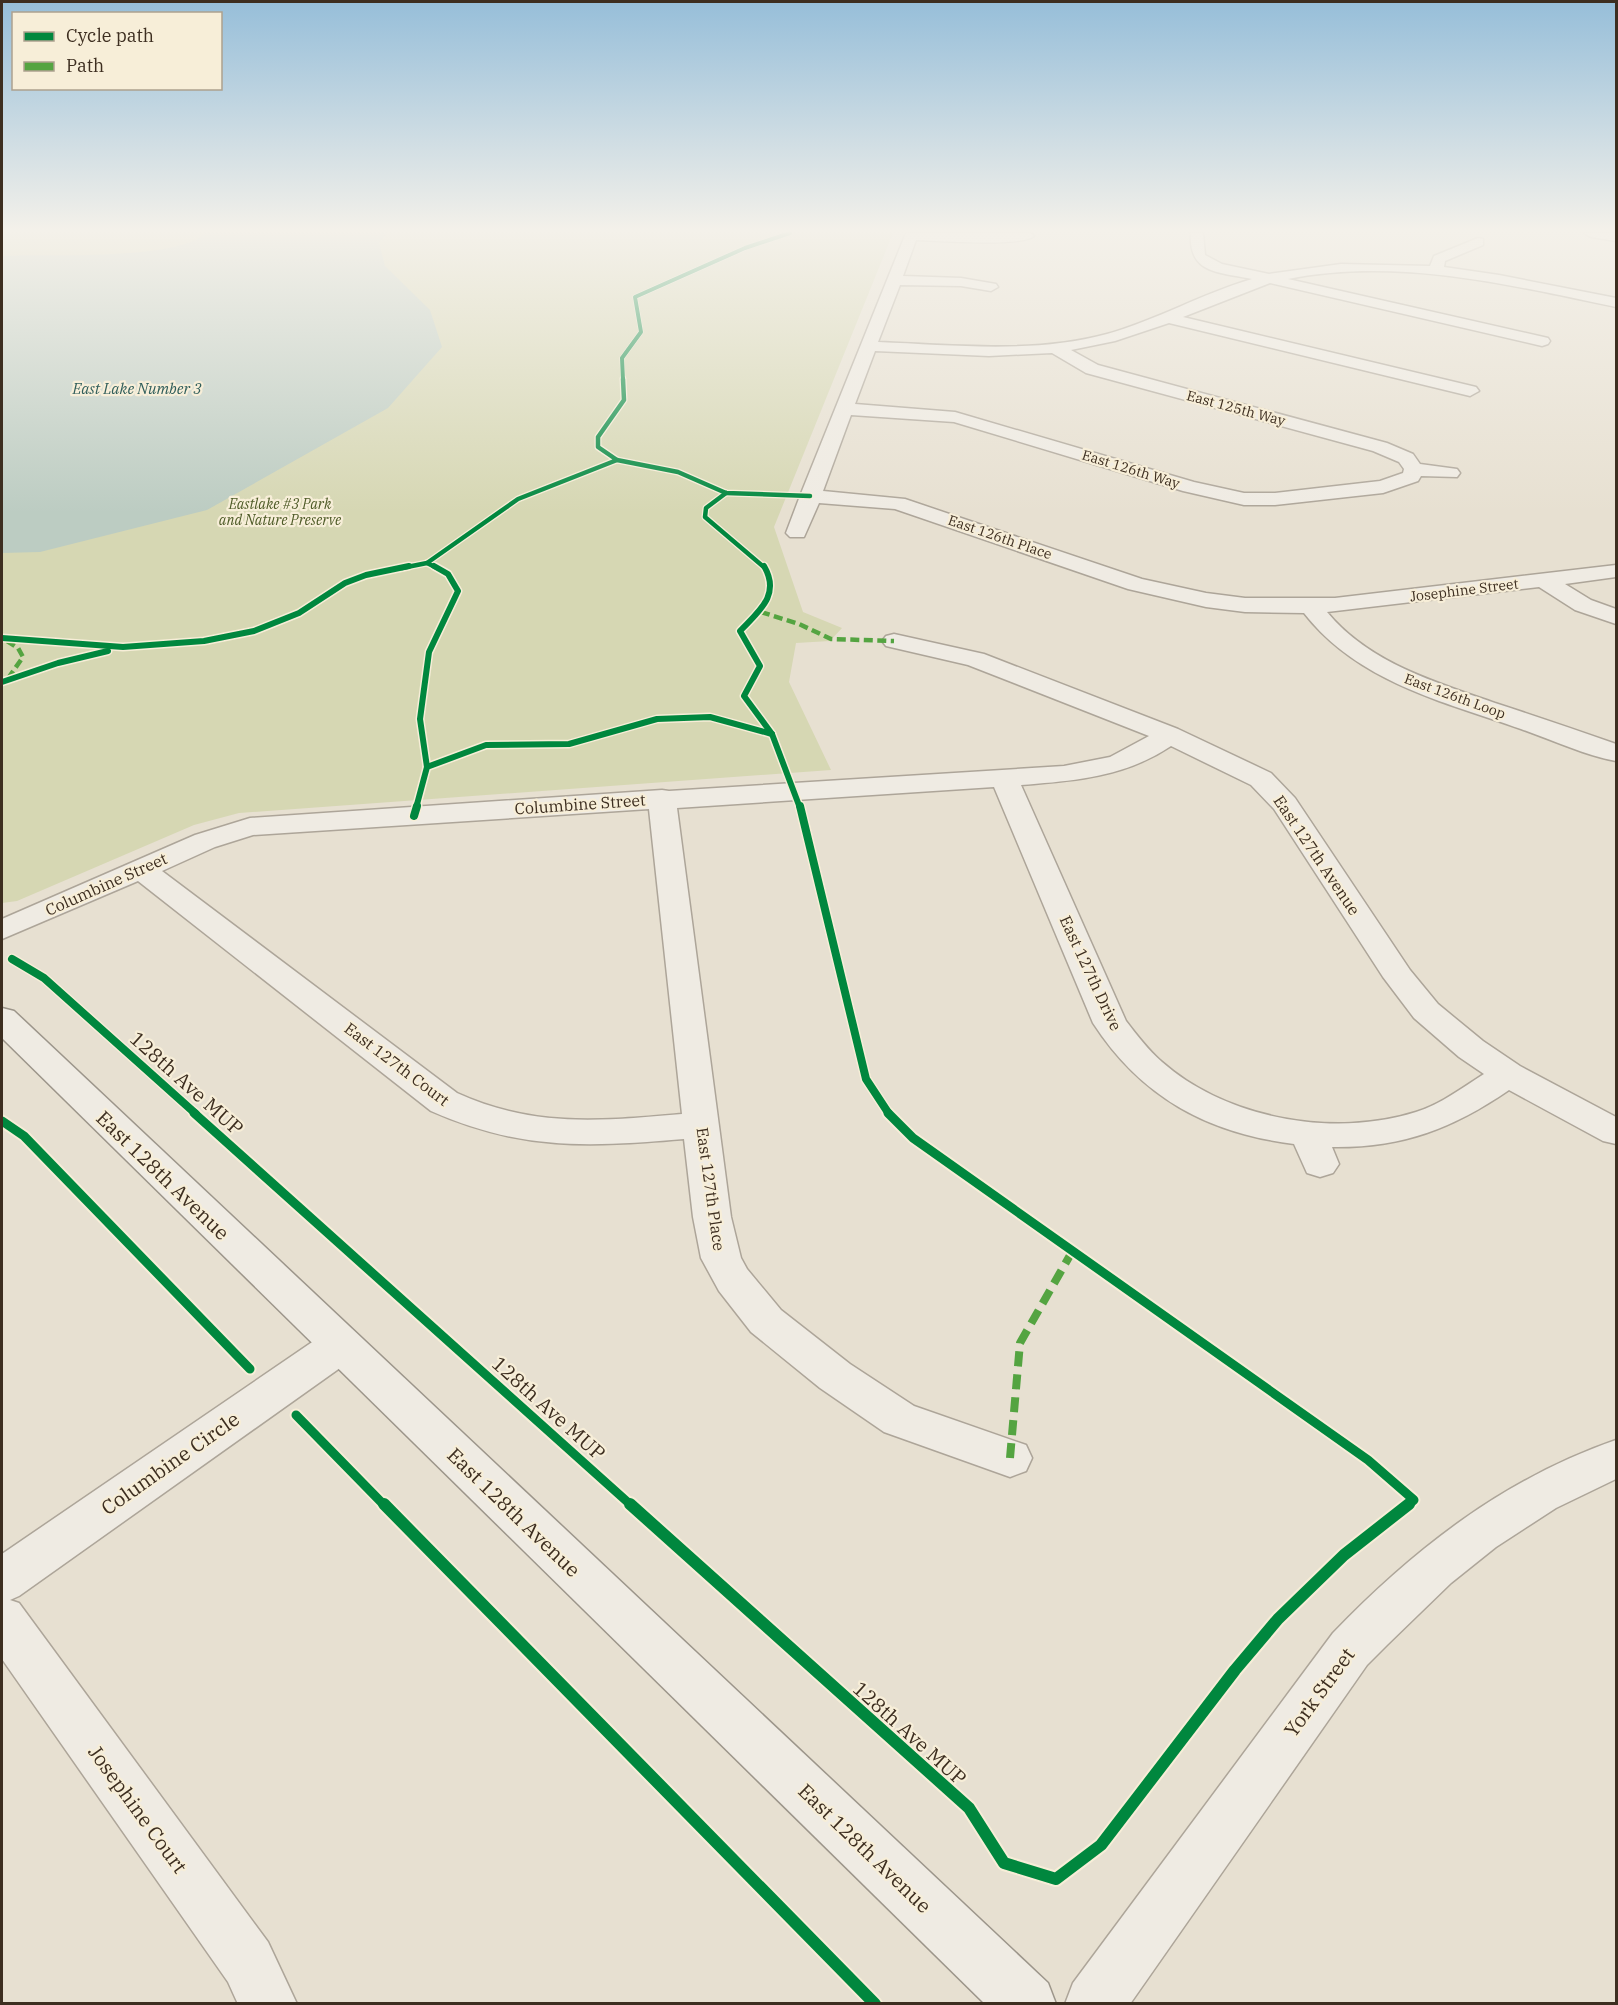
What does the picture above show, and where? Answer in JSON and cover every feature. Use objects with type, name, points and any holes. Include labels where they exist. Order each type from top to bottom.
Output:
[{"type":"street","points":[[797,533],[876,327]]},
{"type":"street","points":[[869,346],[995,351],[1054,348],[1108,338],[1138,327]]},
{"type":"street","points":[[1204,327],[1470,390]]},
{"type":"street","points":[[1478,327],[1542,341]]},
{"type":"street","name":"East 125th Way","points":[[1054,348],[1092,369],[1380,447],[1406,458],[1414,469]]},
{"type":"street","name":"East 126th Way","points":[[844,409],[955,417],[1190,487],[1244,499],[1275,499],[1383,487],[1411,477],[1414,469]]},
{"type":"street","points":[[1414,469],[1450,472]]},
{"type":"street","name":"East 126th Place","points":[[810,496],[898,503],[1171,593],[1245,605],[1311,607]]},
{"type":"street","name":"Josephine Street","points":[[1311,607],[1617,571]]},
{"type":"street","points":[[1543,580],[1583,604],[1617,617]]},
{"type":"street","name":"East 126th Loop","points":[[1311,607],[1327,627],[1350,648],[1388,671],[1425,687],[1617,753]]},
{"type":"street","name":"East 127th Avenue","points":[[894,640],[975,660],[1169,735],[1248,771],[1273,790],[1399,977],[1426,1011],[1471,1049],[1508,1074],[1617,1132]]},
{"type":"street","name":"Columbine Street","points":[[2,930],[140,868],[215,837],[250,827],[662,798],[1004,778],[1110,768],[1140,756],[1169,735]]},
{"type":"street","name":"East 127th Drive","points":[[1004,778],[1110,1023],[1124,1043],[1151,1072],[1200,1103],[1314,1149],[1342,1135],[1401,1129],[1426,1122],[1508,1074]]},
{"type":"street","name":"East 127th Place","points":[[662,798],[712,1217],[721,1258],[733,1280],[766,1321],[835,1376],[899,1419],[1010,1458]]},
{"type":"street","name":"East 127th Court","points":[[140,868],[444,1101],[466,1113],[522,1130],[550,1132],[593,1133],[702,1125]]},
{"type":"street","name":"East 128th Avenue","points":[[2,1019],[339,1346],[1027,2004]]},
{"type":"street","name":"Columbine Circle","points":[[2,1581],[339,1346]]},
{"type":"street","name":"York Street","points":[[1094,2004],[1350,1649],[1397,1598],[1442,1558],[1484,1528],[1531,1499],[1617,1459]]},
{"type":"street","name":"Josephine Court","points":[[2,1619],[248,1962],[268,2004]]},
{"type":"green space","name":"Eastlake #3 Park and Nature Preserve","points":[[2,327],[855,327],[774,527],[803,612],[842,628],[830,641],[796,643],[789,682],[831,770],[239,813],[194,825],[17,901],[2,903]]},
{"type":"water","name":"East Lake Number 3","points":[[2,327],[435,327],[442,347],[388,408],[207,510],[40,552],[2,553]]},
{"type":"marked path","points":[[761,612],[799,624],[831,639],[894,641]]},
{"type":"marked path","points":[[7,641],[18,648],[23,657],[9,677]]},
{"type":"marked path","points":[[1010,1458],[1020,1343],[1073,1250]]},
{"type":"cycle path","points":[[2,638],[123,647],[204,641],[254,631],[299,613],[345,583],[366,575],[427,563],[518,499],[617,460],[598,447],[598,437],[624,400],[622,358],[639,337],[642,327]]},
{"type":"cycle path","points":[[617,460],[678,472],[726,493],[810,496]]},
{"type":"cycle path","name":"128th Ave MUP","points":[[12,959],[44,978],[969,1808],[1004,1863],[1056,1879],[1101,1845],[1235,1670],[1278,1619],[1344,1555],[1414,1500],[1368,1460],[913,1138],[885,1110],[866,1079],[799,804],[772,734],[744,696],[760,666],[740,631],[761,610],[770,593],[771,579],[764,567],[705,517],[706,508],[726,493]]},
{"type":"cycle path","points":[[427,563],[448,574],[458,591],[429,652],[420,719],[427,767]]},
{"type":"cycle path","points":[[2,682],[58,663],[108,651]]},
{"type":"cycle path","points":[[414,816],[427,767],[486,745],[569,744],[657,719],[710,717],[772,734]]},
{"type":"cycle path","points":[[2,1121],[24,1136],[250,1369]]},
{"type":"cycle path","points":[[296,1415],[875,2004]]}]
